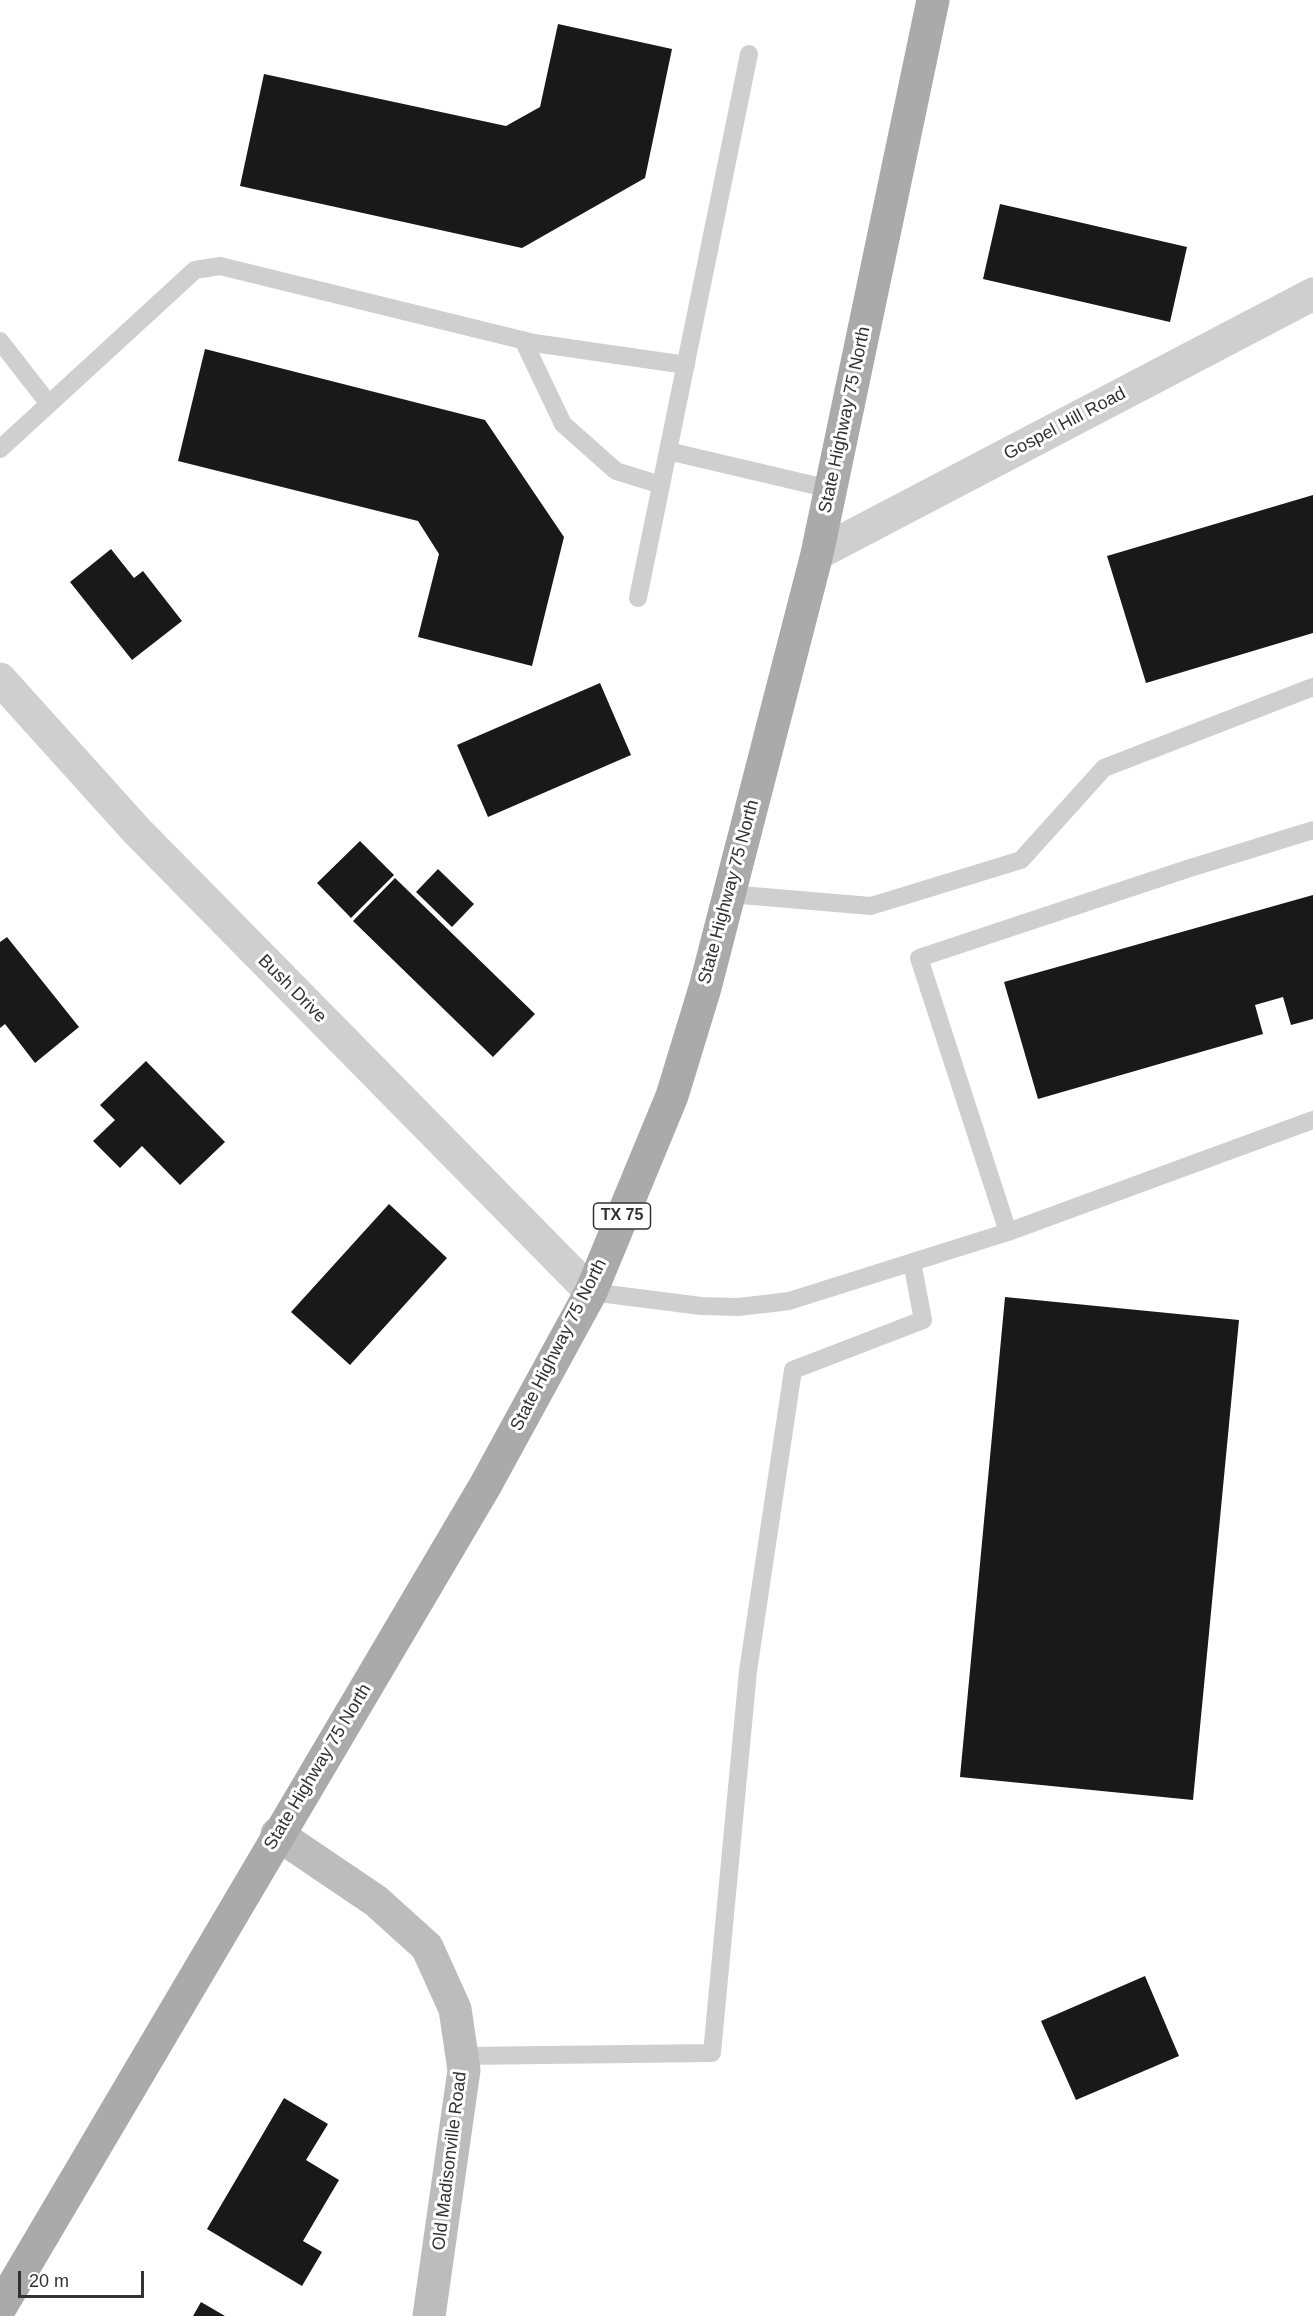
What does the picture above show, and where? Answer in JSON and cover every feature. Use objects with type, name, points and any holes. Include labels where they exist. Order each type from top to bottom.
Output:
[{"type":"main road","name":"State Highway 75 North","points":[[0,2308],[485,1486],[591,1292],[672,1096],[705,988],[817,554],[933,0]]},
{"type":"street","name":"Gospel Hill Road","points":[[817,554],[1313,294]]},
{"type":"street","name":"Bush Drive","points":[[0,679],[137,831],[591,1292]]},
{"type":"street","name":"Old Madisonville Road","points":[[278,1834],[376,1901],[426,1947],[455,2009],[464,2070],[429,2316]]},
{"type":"lane","points":[[638,598],[749,54]]},
{"type":"lane","points":[[0,449],[195,270],[220,266],[523,340],[686,364]]},
{"type":"lane","points":[[523,340],[563,424],[616,471],[661,484]]},
{"type":"lane","points":[[0,341],[49,404]]},
{"type":"lane","points":[[668,451],[830,489]]},
{"type":"lane","points":[[729,894],[871,906],[1021,860],[1104,768],[1313,687]]},
{"type":"lane","points":[[1008,1232],[919,958],[1187,869],[1313,830]]},
{"type":"lane","points":[[591,1292],[701,1306],[756,1305],[789,1301],[1008,1232],[1313,1120]]},
{"type":"lane","points":[[462,2056],[712,2053],[748,1671],[793,1370],[923,1320],[912,1262]]},
{"type":"building","points":[[558,24],[672,49],[645,178],[522,248],[240,186],[264,74],[506,126],[540,107]]},
{"type":"building","points":[[1000,204],[1187,247],[1170,322],[983,279]]},
{"type":"building","points":[[205,349],[485,420],[564,537],[532,666],[418,637],[439,554],[418,521],[178,461]]},
{"type":"building","points":[[1313,495],[1313,633],[1146,683],[1107,556]]},
{"type":"building","points":[[111,549],[134,578],[143,571],[182,621],[132,660],[70,582]]},
{"type":"building","points":[[600,683],[631,755],[488,817],[457,745]]},
{"type":"building","points":[[360,841],[394,875],[351,918],[317,883]]},
{"type":"building","points":[[438,869],[474,904],[452,927],[416,892]]},
{"type":"building","points":[[395,878],[535,1014],[493,1057],[353,921]]},
{"type":"building","points":[[1313,895],[1313,1019],[1291,1025],[1283,997],[1255,1005],[1263,1034],[1038,1099],[1004,982]]},
{"type":"building","points":[[7,937],[79,1027],[35,1063],[5,1024],[0,1028],[0,942]]},
{"type":"building","points":[[146,1061],[225,1142],[180,1185],[142,1146],[120,1168],[93,1141],[115,1120],[100,1105]]},
{"type":"building","points":[[389,1204],[447,1258],[350,1365],[291,1312]]},
{"type":"building","points":[[1005,1297],[1239,1320],[1193,1800],[960,1777]]},
{"type":"building","points":[[1145,1976],[1179,2056],[1076,2100],[1041,2021]]},
{"type":"building","points":[[284,2098],[328,2124],[306,2160],[339,2180],[303,2241],[322,2252],[302,2286],[207,2229]]},
{"type":"building","points":[[201,2302],[225,2316],[193,2316]]}]
